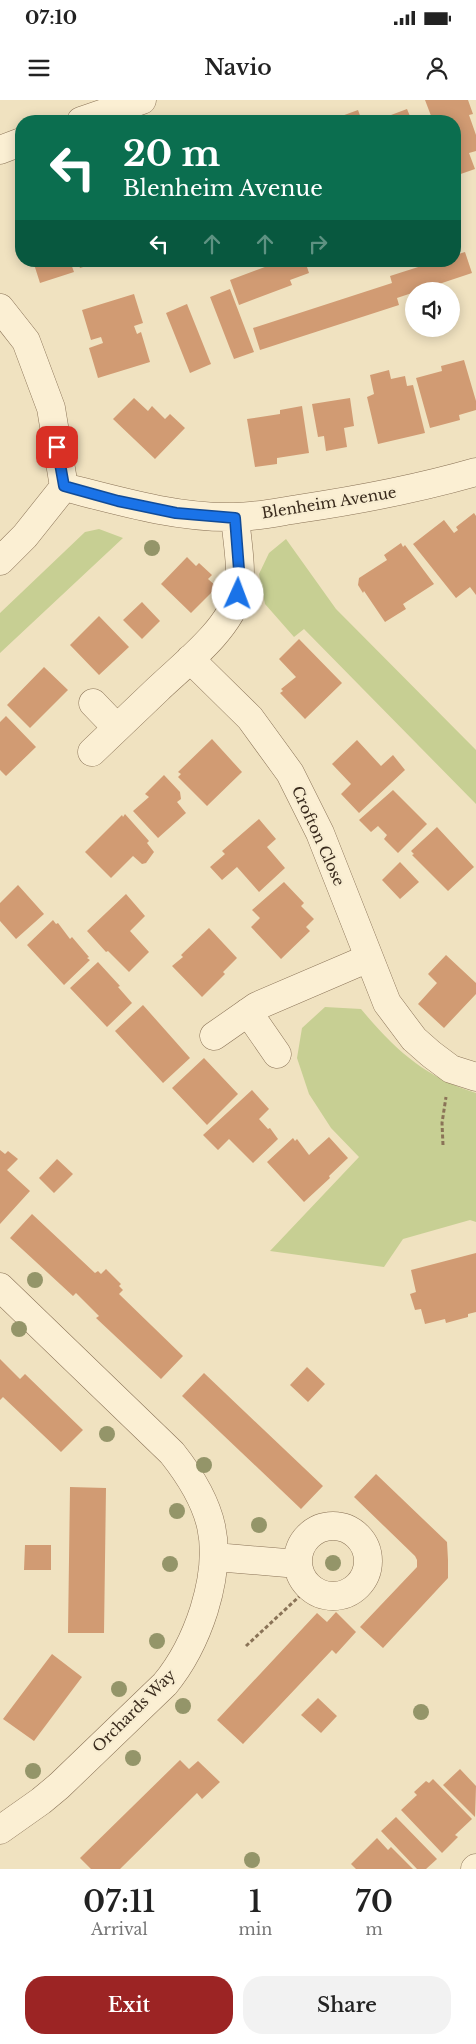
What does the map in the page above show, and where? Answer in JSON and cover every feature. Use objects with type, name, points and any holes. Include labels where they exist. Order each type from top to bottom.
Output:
[{"type":"street","points":[[98,115],[142,100]]},
{"type":"street","points":[[0,150],[15,144]]},
{"type":"street","points":[[0,308],[26,341],[51,408],[64,486],[25,536],[0,561]]},
{"type":"street","name":"Blenheim Avenue","points":[[64,486],[118,501],[176,513],[235,518],[370,498],[420,488],[476,472]]},
{"type":"street","points":[[92,752],[190,659],[230,614],[238,594],[239,570],[235,518]]},
{"type":"street","name":"Crofton Close","points":[[190,659],[250,718],[290,773],[320,833],[388,1003],[414,1039],[430,1054],[463,1073]]},
{"type":"street","points":[[93,704],[117,728]]},
{"type":"street","points":[[214,1036],[257,1006],[369,958]]},
{"type":"street","points":[[248,1012],[277,1054]]},
{"type":"street","name":"Orchards Way","points":[[0,1287],[154,1435],[182,1466],[200,1493],[207,1511],[216,1547],[211,1586],[205,1608],[190,1648],[180,1667],[165,1684],[53,1791],[0,1830]]},
{"type":"street","points":[[215,1557],[303,1576]]},
{"type":"path","points":[[443,1145],[442,1123],[463,1073]]},
{"type":"path","points":[[246,1646],[303,1576]]},
{"type":"green space","points":[[99,529],[123,538],[0,653],[0,613],[85,532]]},
{"type":"green space","points":[[286,539],[336,609],[476,750],[476,804],[304,629],[294,637],[265,604],[259,574],[269,553]]},
{"type":"green space","points":[[325,1007],[361,1009],[386,1037],[412,1060],[441,1079],[476,1093],[476,1222],[470,1220],[403,1239],[384,1267],[270,1251],[359,1157],[331,1128],[309,1094],[297,1058],[302,1028]]},
{"type":"building","points":[[425,100],[468,100],[473,114],[469,115],[476,135],[476,151],[469,153],[475,169],[461,174],[461,115],[431,115]]},
{"type":"building","points":[[407,109],[410,115],[391,115]]},
{"type":"building","points":[[358,110],[360,115],[344,115]]},
{"type":"building","points":[[465,252],[472,273],[445,282],[405,282],[405,295],[397,298],[399,305],[260,350],[253,328],[392,283],[390,276],[418,267],[461,267],[461,253]]},
{"type":"building","points":[[35,267],[72,267],[74,272],[40,283]]},
{"type":"building","points":[[265,267],[307,267],[309,273],[290,280],[292,285],[239,305],[230,280]]},
{"type":"building","points":[[230,289],[254,352],[234,359],[210,297]]},
{"type":"building","points":[[134,294],[143,323],[134,326],[137,334],[141,332],[150,362],[98,378],[89,348],[103,343],[101,337],[91,340],[82,310]]},
{"type":"building","points":[[187,304],[211,364],[190,373],[166,313]]},
{"type":"building","points":[[464,360],[476,401],[476,410],[459,415],[460,420],[430,428],[416,378],[442,371],[441,366]]},
{"type":"building","points":[[389,370],[391,379],[405,376],[407,386],[413,385],[425,433],[378,444],[367,397],[374,394],[370,375]]},
{"type":"building","points":[[134,398],[148,411],[152,406],[165,419],[170,414],[185,428],[155,459],[113,419]]},
{"type":"building","points":[[350,398],[354,426],[344,428],[347,447],[326,451],[324,436],[318,437],[312,404]]},
{"type":"building","points":[[302,406],[309,453],[277,458],[277,464],[255,467],[247,419],[280,414],[280,410]]},
{"type":"building","points":[[474,513],[476,516],[476,595],[470,587],[456,598],[413,544],[444,520],[454,533],[458,530],[456,527]]},
{"type":"building","points":[[401,543],[403,547],[405,545],[434,584],[403,604],[406,609],[385,622],[358,585],[359,578],[387,560],[384,555]]},
{"type":"building","points":[[187,557],[196,566],[199,563],[212,575],[208,579],[217,587],[191,613],[161,584]]},
{"type":"building","points":[[142,602],[160,621],[142,639],[123,620]]},
{"type":"building","points":[[99,616],[129,647],[99,675],[70,645]]},
{"type":"building","points":[[299,639],[342,683],[305,719],[280,693],[283,691],[281,689],[296,677],[279,659]]},
{"type":"building","points":[[44,667],[68,690],[30,728],[7,705]]},
{"type":"building","points":[[6,716],[36,747],[6,776],[0,770],[0,722]]},
{"type":"building","points":[[212,739],[242,772],[207,806],[178,777],[181,774],[178,772]]},
{"type":"building","points":[[357,740],[381,766],[393,755],[405,770],[359,813],[341,794],[351,784],[332,764]]},
{"type":"building","points":[[164,775],[180,792],[181,799],[177,802],[186,813],[158,838],[133,811],[149,797],[145,794]]},
{"type":"building","points":[[393,790],[427,824],[398,853],[384,839],[387,835],[378,826],[371,832],[359,820]]},
{"type":"building","points":[[125,814],[149,841],[147,843],[154,852],[146,863],[142,864],[133,856],[111,878],[85,852]]},
{"type":"building","points":[[259,819],[276,839],[267,847],[285,868],[259,892],[237,867],[222,880],[210,867],[225,854],[222,851]]},
{"type":"building","points":[[437,827],[474,867],[448,891],[412,855],[414,854],[411,851]]},
{"type":"building","points":[[400,862],[419,882],[400,899],[382,880]]},
{"type":"building","points":[[284,882],[304,903],[301,906],[314,919],[306,927],[310,931],[281,959],[251,927],[260,918],[252,910]]},
{"type":"building","points":[[18,885],[44,914],[16,939],[0,921],[0,903]]},
{"type":"building","points":[[126,894],[145,916],[130,931],[149,952],[129,972],[108,951],[106,952],[87,931]]},
{"type":"building","points":[[53,920],[56,924],[58,923],[70,939],[72,937],[90,960],[64,985],[27,945]]},
{"type":"building","points":[[209,928],[237,958],[223,972],[225,974],[202,997],[172,966],[183,957],[181,955]]},
{"type":"building","points":[[446,955],[476,983],[476,994],[444,1028],[418,1004],[437,983],[428,974]]},
{"type":"building","points":[[98,962],[120,986],[118,987],[132,1003],[107,1027],[70,988]]},
{"type":"building","points":[[143,1005],[190,1058],[163,1083],[115,1031]]},
{"type":"building","points":[[204,1058],[238,1094],[207,1125],[172,1088]]},
{"type":"building","points":[[252,1090],[269,1109],[259,1119],[268,1129],[270,1128],[278,1139],[253,1163],[229,1139],[218,1150],[203,1135]]},
{"type":"building","points":[[329,1137],[348,1158],[304,1202],[267,1162],[293,1138],[295,1141],[297,1139],[309,1155]]},
{"type":"building","points":[[0,1150],[5,1154],[8,1151],[18,1159],[7,1170],[30,1191],[0,1224]]},
{"type":"building","points":[[57,1159],[73,1174],[54,1193],[39,1178]]},
{"type":"building","points":[[32,1214],[95,1273],[98,1271],[101,1274],[106,1269],[121,1284],[119,1286],[123,1290],[119,1294],[183,1356],[161,1379],[96,1318],[99,1316],[76,1293],[73,1296],[10,1238]]},
{"type":"building","points":[[476,1253],[476,1312],[468,1314],[468,1317],[446,1323],[445,1319],[425,1324],[421,1309],[415,1310],[410,1294],[416,1292],[411,1270]]},
{"type":"building","points":[[0,1359],[20,1379],[25,1374],[83,1430],[61,1452],[3,1397],[0,1400]]},
{"type":"building","points":[[307,1367],[325,1384],[308,1402],[290,1385]]},
{"type":"building","points":[[204,1373],[323,1486],[301,1509],[182,1396]]},
{"type":"building","points":[[376,1474],[447,1542],[448,1560],[448,1578],[383,1648],[360,1627],[417,1567],[417,1560],[354,1497]]},
{"type":"building","points":[[70,1487],[106,1488],[104,1633],[68,1633]]},
{"type":"building","points":[[25,1545],[51,1545],[51,1570],[24,1570]]},
{"type":"building","points":[[336,1612],[356,1632],[336,1654],[332,1650],[243,1744],[217,1720],[317,1613],[327,1622]]},
{"type":"building","points":[[52,1654],[82,1677],[34,1741],[3,1719]]},
{"type":"building","points":[[318,1698],[337,1716],[321,1733],[301,1715]]},
{"type":"building","points":[[180,1760],[189,1769],[198,1761],[220,1782],[202,1799],[197,1793],[120,1869],[91,1869],[80,1858]]},
{"type":"building","points":[[460,1769],[476,1786],[475,1817],[443,1785]]},
{"type":"building","points":[[433,1779],[472,1819],[455,1835],[458,1837],[442,1853],[401,1810],[417,1795],[414,1792],[426,1781],[429,1783]]},
{"type":"building","points":[[396,1817],[437,1859],[426,1869],[417,1869],[381,1831]]},
{"type":"building","points":[[377,1838],[388,1850],[391,1847],[413,1869],[356,1869],[351,1864]]},
{"type":"route","points":[[57,447],[64,486],[118,501],[176,513],[235,518],[239,570],[238,594]]}]
